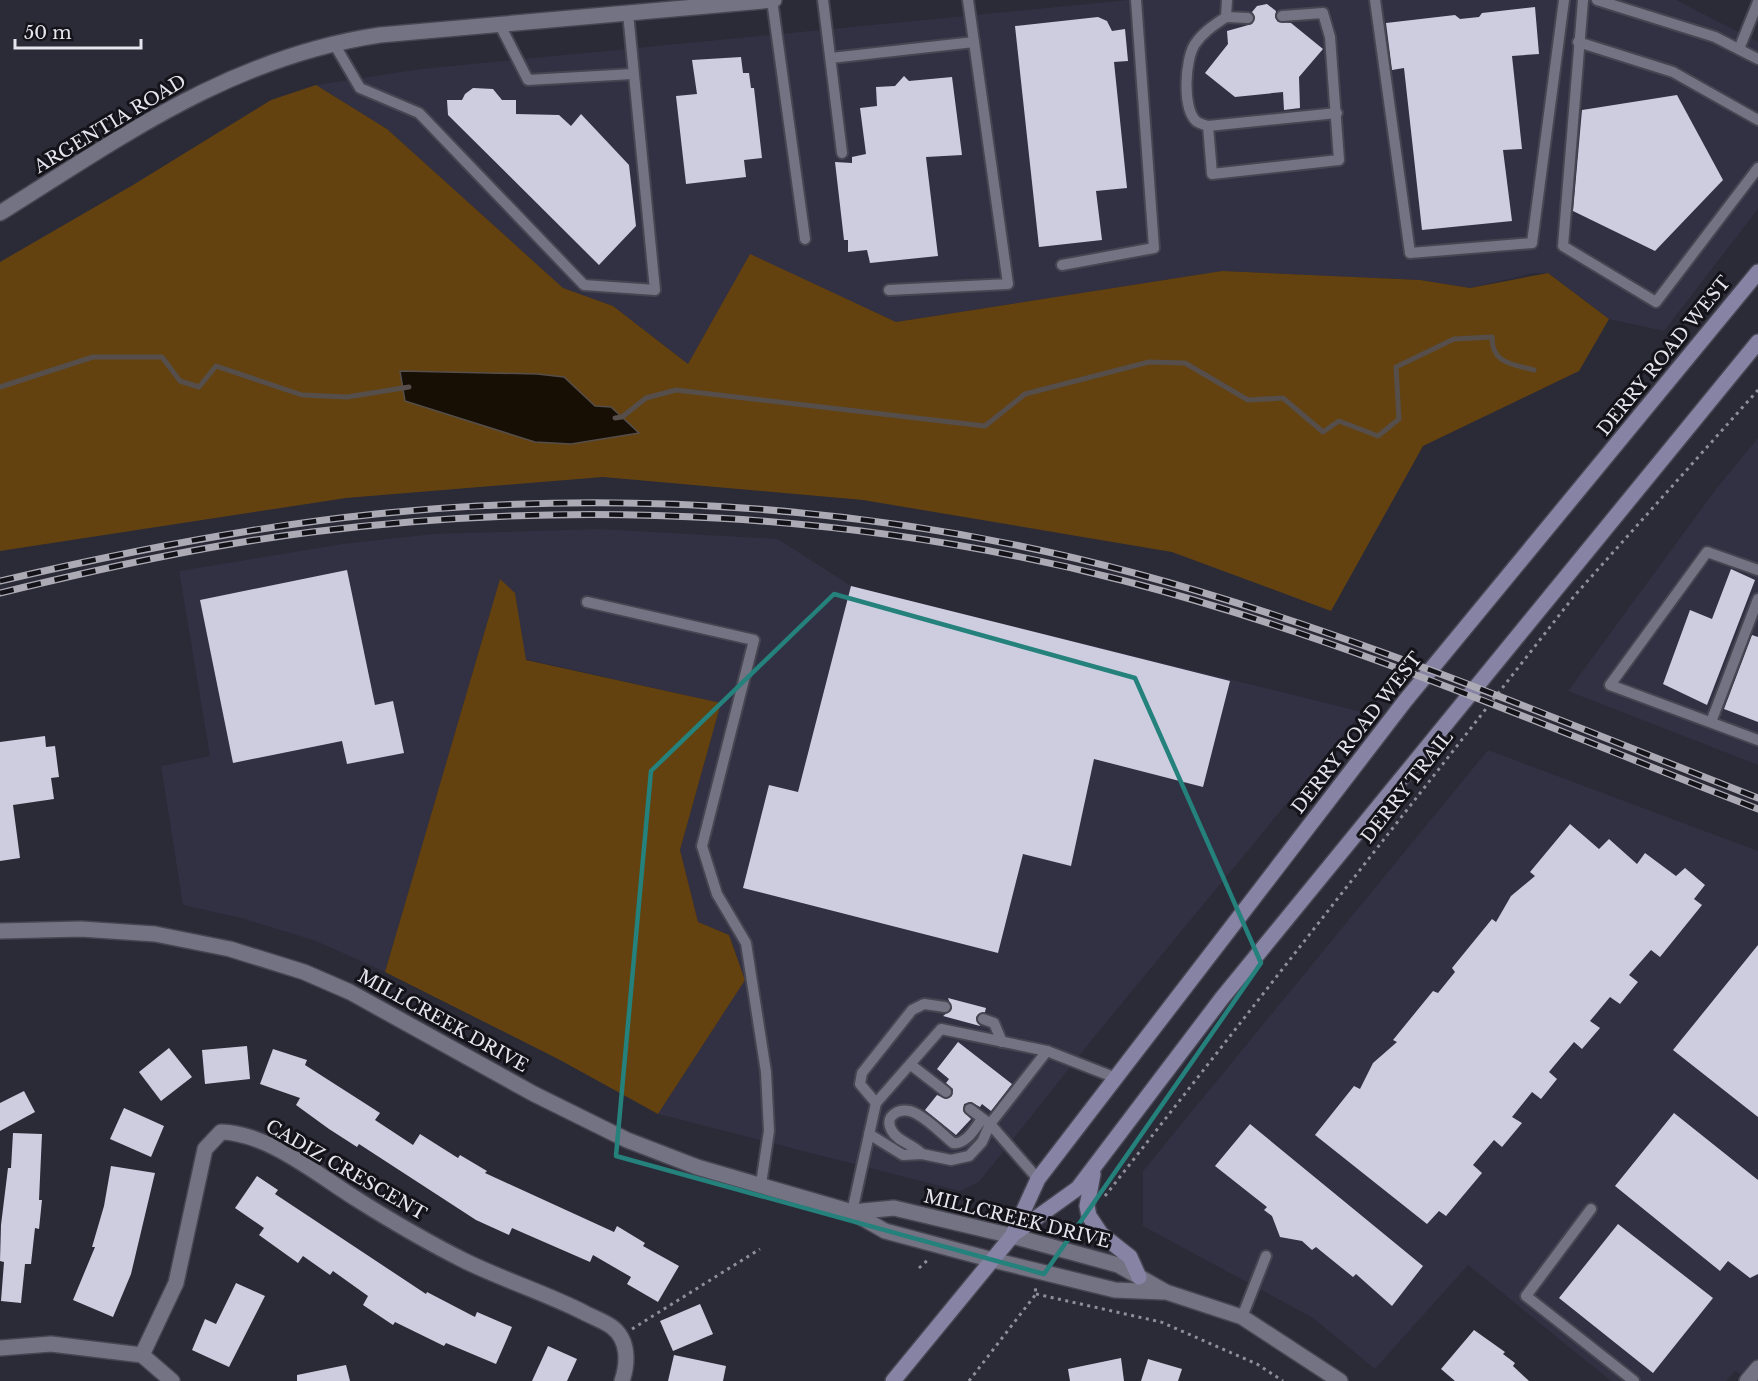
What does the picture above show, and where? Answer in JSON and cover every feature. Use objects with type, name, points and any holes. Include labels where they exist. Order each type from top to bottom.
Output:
[{"type":"main road","name":"DERRY ROAD WEST","points":[[893,1381],[1012,1236],[1038,1179],[1404,701],[1758,272]]},
{"type":"main road","name":"DERRY ROAD WEST","points":[[1012,1236],[1078,1188],[1222,998],[1758,342]]},
{"type":"main road","points":[[1094,1168],[1087,1206],[1089,1216],[1101,1234],[1130,1257],[1139,1277]]},
{"type":"street","name":"ARGENTIA ROAD","points":[[0,213],[173,105],[252,69],[333,42],[380,35],[773,0]]},
{"type":"street","name":"MILLCREEK DRIVE","points":[[0,931],[81,928],[155,934],[230,949],[304,972],[350,992],[534,1094],[627,1140],[697,1167],[852,1212],[885,1231],[993,1260],[1115,1290],[1166,1292]]},
{"type":"street","name":"CADIZ CRESCENT","points":[[142,1355],[176,1283],[205,1149],[221,1132],[241,1132],[266,1143],[374,1210],[466,1262],[561,1301],[612,1327],[620,1336]]},
{"type":"street","name":"MILLCREEK DRIVE","points":[[852,1212],[894,1208],[1012,1236],[1118,1265],[1166,1292],[1242,1317],[1340,1381]]},
{"type":"street","points":[[620,1336],[627,1352],[626,1369],[622,1381]]},
{"type":"street","points":[[0,1348],[51,1344],[142,1355],[172,1381]]},
{"type":"street","points":[[1747,1381],[1758,1368]]},
{"type":"lane","points":[[773,0],[805,239]]},
{"type":"lane","points":[[823,0],[842,153]]},
{"type":"lane","points":[[889,290],[1008,284],[968,0]]},
{"type":"lane","points":[[1062,265],[1154,248],[1136,0]]},
{"type":"lane","points":[[1226,17],[1227,0]]},
{"type":"lane","points":[[1375,0],[1410,253],[1532,243],[1564,0]]},
{"type":"lane","points":[[1583,0],[1563,246],[1656,302],[1758,168]]},
{"type":"lane","points":[[1597,0],[1715,37],[1758,59]]},
{"type":"lane","points":[[1739,49],[1758,2]]},
{"type":"lane","points":[[333,42],[360,88],[419,113],[584,285],[655,290],[632,74],[628,13]]},
{"type":"lane","points":[[1208,126],[1212,174],[1339,160],[1330,37],[1323,13],[1282,16]]},
{"type":"lane","points":[[1248,18],[1226,17],[1208,29],[1193,46],[1186,66],[1189,107],[1196,121],[1208,126],[1337,113]]},
{"type":"lane","points":[[500,25],[528,80],[632,74]]},
{"type":"lane","points":[[831,58],[974,42]]},
{"type":"lane","points":[[1578,42],[1673,72],[1758,120]]},
{"type":"lane","points":[[1758,570],[1707,552],[1610,685],[1758,740]]},
{"type":"lane","points":[[1710,722],[1754,623],[1758,599]]},
{"type":"lane","points":[[587,602],[754,640],[702,846],[717,894],[746,943],[766,1072],[769,1131],[761,1184]]},
{"type":"lane","points":[[876,1103],[860,1084],[862,1073],[912,1010],[924,1004],[945,1007]]},
{"type":"lane","points":[[982,1019],[994,1023],[1002,1042]]},
{"type":"lane","points":[[852,1212],[876,1103],[941,1029],[1047,1051],[1116,1078]]},
{"type":"lane","points":[[922,1154],[914,1145],[897,1138],[890,1130],[889,1122],[893,1114],[899,1110],[915,1112],[953,1143],[958,1144],[986,1122],[1047,1051]]},
{"type":"lane","points":[[910,1065],[946,1092]]},
{"type":"lane","points":[[970,1109],[986,1122],[1038,1179]]},
{"type":"lane","points":[[869,1134],[903,1155],[922,1154],[951,1160],[969,1156],[982,1142],[986,1122]]},
{"type":"lane","points":[[1591,1209],[1526,1296],[1634,1381]]},
{"type":"lane","points":[[1242,1317],[1266,1256]]},
{"type":"path","name":"DERRY TRAIL","points":[[1104,1202],[1121,1176],[1575,595],[1758,390]]},
{"type":"path","points":[[1060,1233],[1061,1226],[1077,1221]]},
{"type":"path","points":[[620,1336],[760,1249]]},
{"type":"path","points":[[920,1268],[929,1262]]},
{"type":"path","points":[[969,1381],[1036,1294],[1035,1286]]},
{"type":"path","points":[[1036,1294],[1161,1322],[1257,1364],[1283,1381]]},
{"type":"highlighted area","points":[[834,594],[1135,678],[1261,963],[1044,1274],[616,1156],[651,771]]},
{"type":"shaded area","points":[[1128,0],[1676,0],[1758,42],[1758,209],[1664,331],[1609,319],[1548,273],[1534,273],[1470,288],[1420,280],[1222,271],[896,322],[750,255],[688,364],[613,306],[563,288],[387,129],[316,85],[421,69]]},
{"type":"shaded area","points":[[316,85],[387,129],[563,288],[613,306],[688,364],[750,254],[896,322],[1222,271],[1420,280],[1470,288],[1548,273],[1609,319],[1579,371],[1423,446],[1331,611],[1172,552],[863,500],[603,477],[346,498],[0,551],[0,262],[133,185],[271,100]]},
{"type":"shaded area","points":[[400,371],[537,374],[564,377],[595,406],[611,407],[639,433],[571,444],[535,442],[405,401]]},
{"type":"shaded area","points":[[1758,438],[1758,765],[1568,691],[1716,489]]},
{"type":"shaded area","points":[[599,529],[778,539],[851,586],[1362,712],[1099,1031],[979,1182],[960,1191],[658,1114],[745,980],[729,935],[698,922],[680,850],[721,703],[525,659],[515,593],[500,579],[385,972],[316,941],[241,918],[183,905],[161,766],[210,756],[179,571],[342,544],[433,534]]},
{"type":"shaded area","points":[[500,579],[515,593],[526,660],[721,703],[680,850],[698,922],[729,935],[745,980],[658,1114],[560,1060],[385,972]]},
{"type":"shaded area","points":[[1488,750],[1758,851],[1758,1381],[1753,1381],[1735,1371],[1726,1381],[1611,1381],[1468,1265],[1375,1369],[1313,1318],[1143,1226],[1143,1171]]},
{"type":"building","points":[[1267,4],[1276,11],[1275,17],[1278,22],[1291,23],[1323,49],[1299,77],[1300,108],[1284,110],[1283,92],[1235,97],[1205,73],[1228,44],[1227,31],[1252,24],[1255,18],[1252,12],[1257,6]]},
{"type":"building","points":[[1535,7],[1539,54],[1512,56],[1522,149],[1503,150],[1512,221],[1422,230],[1404,68],[1392,70],[1386,23],[1455,15],[1460,19],[1479,17],[1482,13]]},
{"type":"building","points":[[1098,17],[1107,21],[1112,31],[1125,29],[1128,61],[1114,62],[1127,188],[1096,191],[1102,240],[1039,247],[1015,26]]},
{"type":"building","points":[[741,57],[743,73],[749,73],[751,88],[754,88],[762,158],[744,160],[746,177],[686,184],[676,96],[697,94],[692,60]]},
{"type":"building","points":[[904,76],[909,81],[952,77],[962,155],[926,157],[938,256],[870,263],[867,250],[848,252],[848,240],[844,240],[835,162],[852,163],[852,157],[866,154],[860,108],[877,106],[876,87],[895,86]]},
{"type":"building","points":[[473,88],[493,89],[502,100],[516,100],[516,114],[559,115],[571,126],[581,114],[629,165],[636,226],[599,265],[448,115],[447,100],[462,100],[465,94]]},
{"type":"building","points":[[1677,95],[1723,180],[1655,251],[1573,211],[1582,110]]},
{"type":"building","points":[[1731,569],[1755,580],[1707,705],[1663,684],[1690,610],[1712,619]]},
{"type":"building","points":[[347,570],[375,705],[393,701],[404,753],[347,764],[342,741],[233,763],[200,600]]},
{"type":"building","points":[[851,586],[1230,681],[1203,787],[1094,759],[1071,866],[1023,854],[998,953],[743,888],[769,785],[798,792]]},
{"type":"building","points":[[1752,635],[1758,637],[1758,722],[1724,709]]},
{"type":"building","points":[[45,736],[46,747],[55,746],[59,777],[51,778],[54,799],[13,805],[20,858],[0,861],[0,742]]},
{"type":"building","points":[[1570,824],[1599,849],[1609,839],[1637,864],[1645,853],[1676,876],[1685,868],[1705,885],[1694,899],[1702,905],[1660,957],[1651,950],[1629,975],[1638,982],[1620,1004],[1610,997],[1590,1021],[1600,1028],[1582,1049],[1574,1042],[1549,1072],[1557,1079],[1541,1099],[1532,1092],[1512,1117],[1522,1123],[1502,1147],[1494,1140],[1473,1165],[1482,1173],[1446,1216],[1439,1211],[1427,1224],[1315,1135],[1354,1086],[1360,1089],[1373,1063],[1397,1042],[1393,1040],[1433,991],[1438,993],[1455,972],[1452,968],[1492,919],[1496,922],[1511,896],[1535,876],[1530,872]]},
{"type":"building","points":[[1758,945],[1758,1117],[1673,1050]]},
{"type":"building","points":[[948,998],[986,1008],[985,1012],[976,1017],[980,1026],[943,1016],[952,1009]]},
{"type":"building","points":[[958,1042],[1012,1084],[991,1111],[982,1104],[980,1107],[971,1102],[964,1104],[963,1111],[971,1119],[956,1135],[925,1110],[937,1095],[946,1099],[952,1096],[953,1089],[946,1083],[949,1079],[937,1069]]},
{"type":"building","points":[[247,1046],[250,1079],[205,1084],[202,1050]]},
{"type":"building","points":[[169,1048],[192,1077],[161,1101],[139,1072]]},
{"type":"building","points":[[273,1049],[307,1060],[305,1065],[380,1113],[375,1120],[413,1145],[420,1134],[458,1158],[460,1155],[487,1171],[485,1173],[614,1232],[617,1226],[645,1243],[643,1246],[679,1266],[658,1302],[627,1284],[631,1277],[593,1255],[590,1262],[512,1228],[509,1235],[476,1220],[359,1144],[357,1147],[329,1129],[296,1105],[300,1098],[260,1084]]},
{"type":"building","points":[[24,1091],[35,1112],[0,1131],[0,1103]]},
{"type":"building","points":[[124,1108],[164,1126],[151,1157],[110,1139]]},
{"type":"building","points":[[1674,1113],[1758,1180],[1758,1274],[1750,1278],[1728,1261],[1720,1271],[1615,1186]]},
{"type":"building","points":[[1250,1124],[1423,1266],[1392,1306],[1356,1274],[1353,1277],[1316,1247],[1312,1250],[1302,1241],[1280,1237],[1272,1216],[1264,1210],[1267,1207],[1215,1166]]},
{"type":"building","points":[[13,1133],[42,1134],[39,1200],[42,1200],[39,1229],[35,1228],[31,1264],[25,1264],[21,1303],[1,1301],[4,1262],[0,1261],[1,1225],[8,1168],[11,1168]]},
{"type":"building","points":[[111,1166],[155,1173],[131,1274],[113,1317],[73,1300],[95,1247],[92,1247],[104,1206]]},
{"type":"building","points":[[257,1176],[278,1190],[275,1194],[426,1294],[427,1292],[475,1317],[477,1312],[512,1327],[496,1364],[446,1343],[444,1346],[395,1322],[393,1325],[363,1305],[368,1296],[333,1271],[330,1275],[303,1256],[298,1263],[259,1235],[264,1228],[235,1208]]},
{"type":"building","points":[[1618,1224],[1713,1298],[1653,1373],[1559,1298]]},
{"type":"building","points":[[236,1283],[265,1296],[229,1367],[192,1350],[205,1319],[216,1324]]},
{"type":"building","points":[[700,1304],[713,1334],[673,1351],[660,1321]]},
{"type":"building","points":[[1474,1330],[1505,1352],[1503,1354],[1515,1363],[1513,1366],[1529,1381],[1455,1381],[1441,1369]]},
{"type":"building","points":[[548,1346],[577,1359],[567,1381],[532,1381]]},
{"type":"building","points":[[674,1355],[726,1366],[723,1381],[668,1381]]},
{"type":"building","points":[[1121,1358],[1124,1381],[1070,1381],[1068,1369]]},
{"type":"building","points":[[1148,1359],[1182,1369],[1178,1381],[1141,1381]]},
{"type":"building","points":[[346,1365],[350,1381],[297,1381],[297,1375]]},
{"type":"waterway","points":[[615,418],[622,417],[646,398],[676,390],[985,426],[1025,394],[1149,362],[1185,363],[1248,400],[1283,398],[1323,432],[1339,421],[1378,436],[1399,419],[1396,367],[1454,339],[1492,337],[1495,353],[1499,358],[1534,370]]},
{"type":"waterway","points":[[0,387],[93,357],[162,357],[180,381],[199,387],[216,366],[302,395],[347,397],[409,387]]},
{"type":"railway","points":[[0,581],[140,550],[234,533],[328,519],[471,506],[566,503],[662,504],[757,509],[853,518],[948,532],[1041,550],[1214,596],[1371,648],[1758,798]]},
{"type":"railway","points":[[0,593],[194,550],[312,532],[414,522],[516,516],[619,515],[721,518],[823,527],[925,540],[1025,558],[1125,581],[1206,604],[1366,656],[1758,809]]}]
